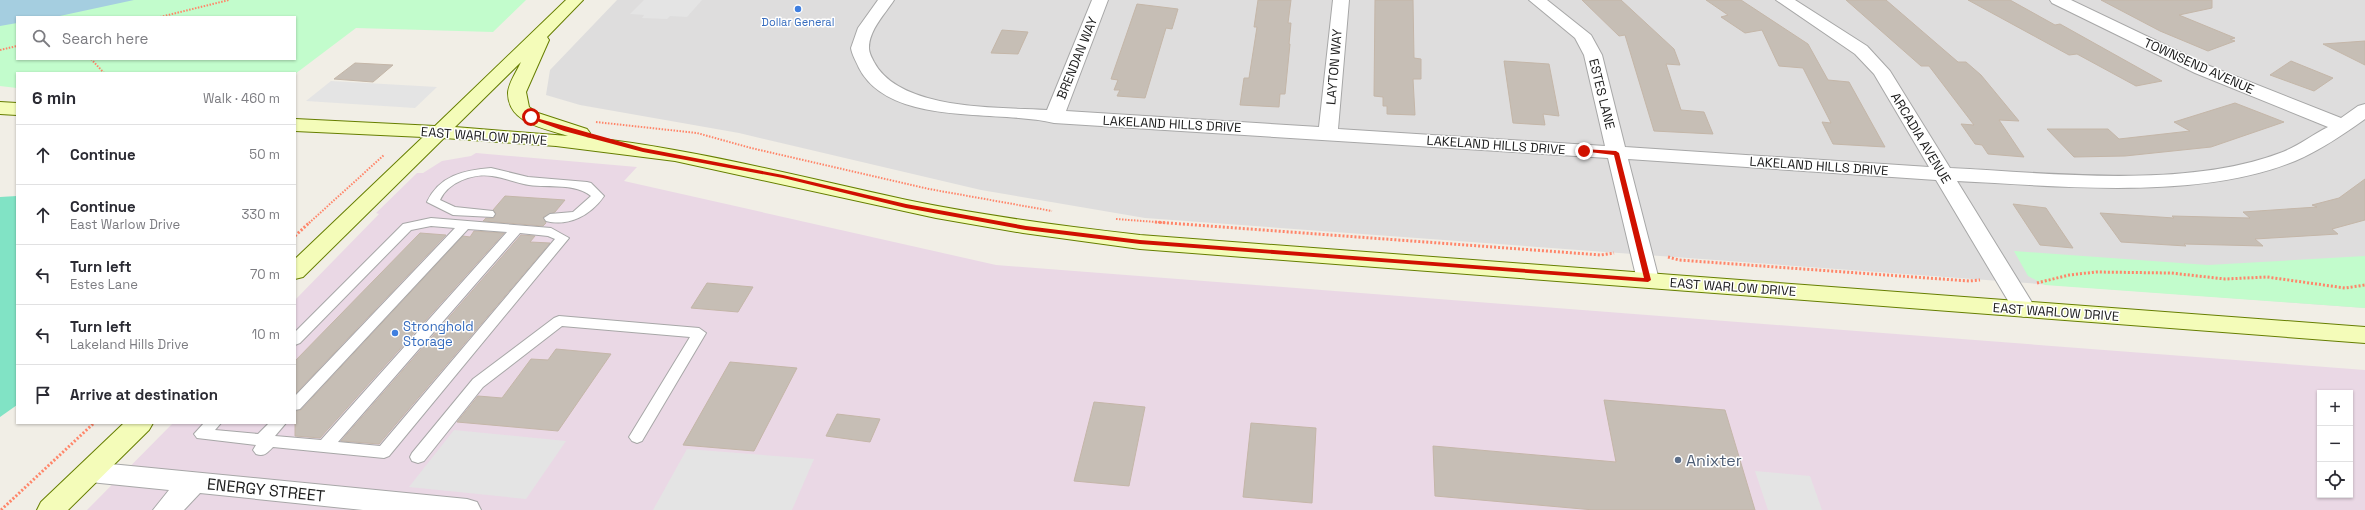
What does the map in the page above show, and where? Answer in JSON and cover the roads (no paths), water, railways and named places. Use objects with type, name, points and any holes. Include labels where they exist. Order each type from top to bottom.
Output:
[{"type":"street","points":[[296,271],[575,0]]},
{"type":"street","name":"LAKELAND HILLS DRIVE","points":[[886,0],[867,27],[860,49],[867,70],[888,89],[922,102],[965,110],[1054,117],[1328,133],[1942,174],[2112,182],[2182,179],[2241,171],[2288,157],[2343,126],[2365,110]]},
{"type":"street","name":"BRENDAN WAY","points":[[1054,117],[1100,0]]},
{"type":"street","name":"LAYTON WAY","points":[[1328,133],[1341,0]]},
{"type":"street","name":"ESTES LANE","points":[[1537,0],[1582,35],[1593,55],[1648,280]]},
{"type":"street","name":"ARCADIA AVENUE","points":[[1784,0],[1861,50],[1881,71],[2024,309]]},
{"type":"street","name":"TOWNSEND AVENUE","points":[[2058,0],[2201,69],[2343,126]]},
{"type":"street","points":[[544,30],[517,92],[520,109],[531,117],[566,130],[643,150]]},
{"type":"street","points":[[0,108],[16,109]]},
{"type":"street","name":"EAST WARLOW DRIVE","points":[[296,125],[545,139],[643,150],[783,176],[906,206],[1026,228],[1140,242],[2365,334]]},
{"type":"street","points":[[51,510],[139,424]]},
{"type":"street","name":"ENERGY STREET","points":[[90,472],[467,510]]},
{"type":"street","points":[[168,510],[193,483]]},
{"type":"lane","points":[[489,214],[453,212],[433,202],[438,191],[451,181],[471,173],[491,172],[528,181],[587,186],[598,196],[587,210],[569,219],[550,218]]},
{"type":"lane","points":[[212,424],[202,434],[264,444],[325,446],[384,452],[563,238],[551,232],[431,222],[407,227],[296,339]]},
{"type":"lane","points":[[296,404],[465,225]]},
{"type":"lane","points":[[325,446],[517,229]]},
{"type":"lane","points":[[418,457],[478,383],[559,321],[699,333],[637,437]]},
{"type":"lane","points":[[264,444],[277,424]]},
{"type":"water","points":[[0,0],[134,0],[60,16],[16,16],[16,23],[0,26]]},
{"type":"place","name":"Dollar General","points":[[798,9]]},
{"type":"place","name":"Stronghold Storage","points":[[395,333]]},
{"type":"place","name":"Anixter","points":[[1678,460]]}]
